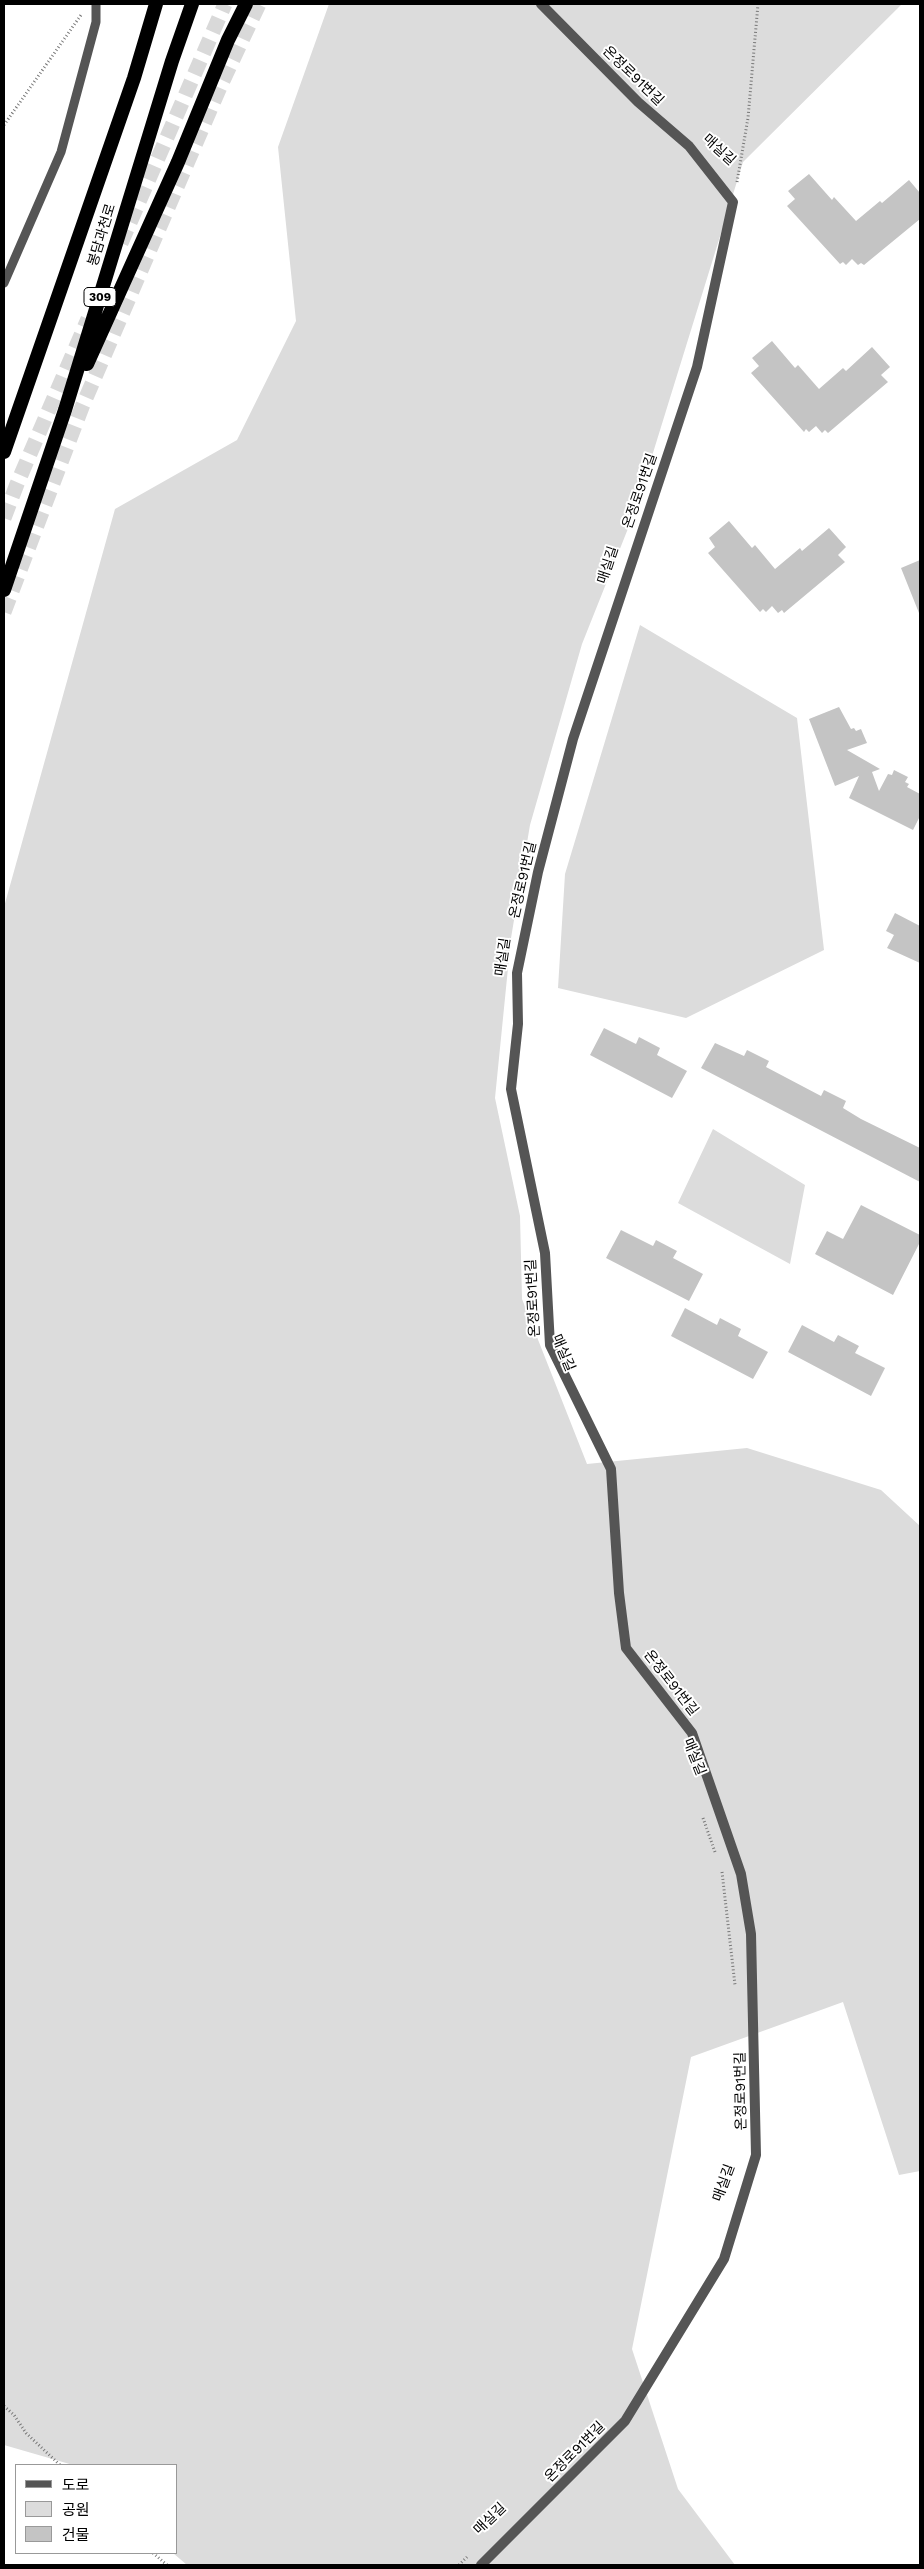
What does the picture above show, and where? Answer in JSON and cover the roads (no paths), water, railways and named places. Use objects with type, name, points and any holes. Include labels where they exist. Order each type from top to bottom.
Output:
[{"type":"highway","name":"봉담과천로","points":[[4,452],[134,78],[156,4]]},
{"type":"highway","name":"봉담과천로","points":[[4,590],[65,410],[172,61],[192,4]]},
{"type":"highway","points":[[65,410],[174,171],[228,40],[246,4]]},
{"type":"street","name":"온정로91번길","points":[[481,2565],[625,2421],[724,2259],[756,2156],[751,1934],[741,1874],[692,1733],[626,1648],[619,1593],[611,1469],[550,1344],[545,1253],[511,1089],[518,1024],[517,973],[538,872],[573,739],[697,367],[733,202],[689,146],[638,102],[541,4]]},
{"type":"lane","points":[[4,283],[62,152],[96,22],[96,4]]},
{"type":"tunnel","points":[[121,243],[225,4]]},
{"type":"tunnel","points":[[4,612],[82,407],[220,87],[259,4]]},
{"type":"tunnel","points":[[4,518],[88,319]]}]
